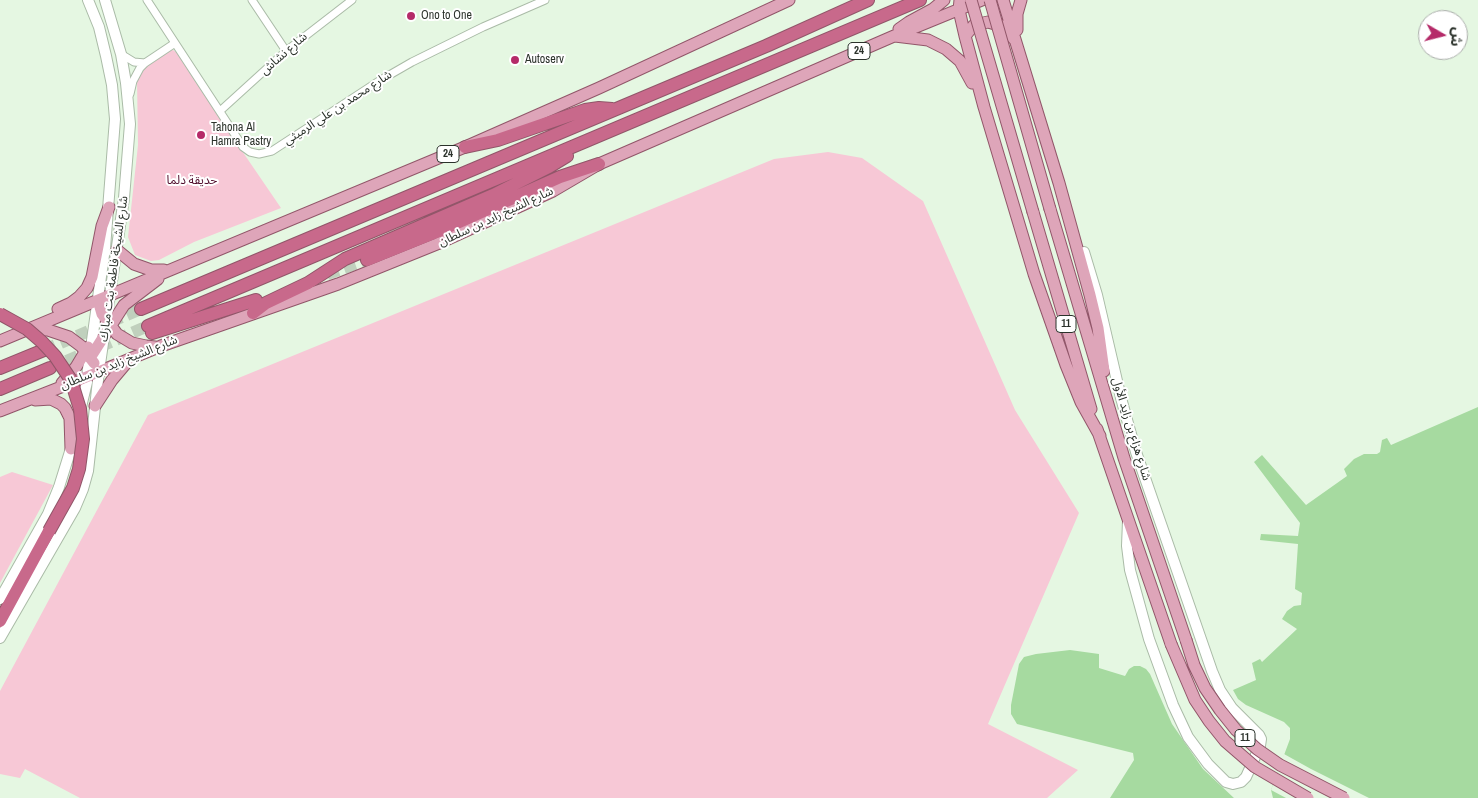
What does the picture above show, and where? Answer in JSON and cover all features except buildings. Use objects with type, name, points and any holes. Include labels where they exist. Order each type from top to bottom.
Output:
[{"type":"highway","name":"24","points":[[141,309],[766,46],[868,0]]},
{"type":"highway","name":"شارع الشيخ زايد بن سلطان","points":[[256,300],[150,330],[579,144],[920,0]]},
{"type":"highway","points":[[465,147],[489,142],[585,110],[599,108],[614,110]]},
{"type":"highway","points":[[253,313],[266,304],[308,283],[345,259],[472,205],[549,167],[565,157],[579,144]]},
{"type":"highway","name":"24","points":[[367,260],[432,234],[560,177],[599,164]]},
{"type":"highway","points":[[0,314],[27,329],[49,348],[61,363],[71,380],[80,409],[83,440],[79,469],[73,488],[0,620]]},
{"type":"highway","points":[[0,368],[44,350]]},
{"type":"highway","name":"شارع الشيخ زايد بن سلطان","points":[[0,389],[50,368]]},
{"type":"main road","name":"24","points":[[98,300],[465,147],[599,88],[789,0]]},
{"type":"main road","points":[[894,36],[905,24],[944,0]]},
{"type":"main road","name":"11","points":[[971,0],[1100,436],[1171,644],[1195,700],[1221,736],[1255,767],[1308,798]]},
{"type":"main road","name":"شارع الشيخ زايد بن سلطان","points":[[0,411],[24,400],[87,379],[100,371],[161,346],[338,284],[437,244],[546,195],[599,164],[894,36],[959,5],[982,0]]},
{"type":"main road","name":"شارع هزاع بن زايد الأول","points":[[990,0],[1124,458],[1194,665],[1205,688],[1220,710],[1236,730],[1257,749],[1280,765],[1344,798]]},
{"type":"main road","points":[[1004,0],[1059,183],[1094,311],[1103,361],[1106,395]]},
{"type":"main road","points":[[1018,45],[1016,20],[1021,0]]},
{"type":"main road","points":[[959,5],[964,36],[1034,274],[1081,402],[1100,436]]},
{"type":"main road","points":[[964,36],[974,25],[983,22],[993,22],[1006,29],[1018,45]]},
{"type":"main road","points":[[894,36],[928,40],[951,52],[963,66],[984,107]]},
{"type":"main road","points":[[0,340],[17,329],[71,303],[87,288],[95,266],[102,226],[109,207]]},
{"type":"main road","points":[[117,250],[128,260],[142,268],[168,270]]},
{"type":"main road","points":[[57,388],[88,355],[120,309],[168,270]]},
{"type":"main road","points":[[0,340],[98,300],[107,328],[132,343],[146,346],[161,346]]},
{"type":"main road","points":[[88,355],[93,340],[107,328]]},
{"type":"main road","points":[[27,330],[56,332],[75,342],[100,371]]},
{"type":"main road","points":[[96,406],[112,380],[130,359]]},
{"type":"main road","points":[[24,400],[51,399],[61,404],[70,418],[71,449]]},
{"type":"street","name":"شارع الشيخة فاطمة بنت مبارك","points":[[88,0],[103,42],[114,102],[114,141],[109,207],[93,340]]},
{"type":"street","name":"شارع الشيخة فاطمة بنت مبارك","points":[[0,638],[80,498],[88,471],[117,250],[129,149],[130,124],[121,54],[105,0]]},
{"type":"street","name":"شارع محمد بن علي الرميثي","points":[[147,0],[246,150],[255,154],[268,153],[379,81],[412,62],[545,0]]},
{"type":"street","points":[[252,0],[286,51]]},
{"type":"street","name":"شارع نشاش","points":[[220,111],[286,51],[352,0]]},
{"type":"street","points":[[128,101],[133,81],[144,63],[175,43]]},
{"type":"street","points":[[121,54],[130,60],[144,63]]},
{"type":"street","points":[[1059,183],[1074,219],[1097,295],[1121,398],[1136,452],[1212,671],[1220,690],[1232,708],[1261,739],[1250,770],[1246,778],[1241,782],[1229,783],[1216,772],[1195,747],[1179,720],[1156,659],[1137,599],[1127,554],[1128,521]]},
{"type":"street","name":"شارع الشيخة فاطمة بنت مبارك","points":[[0,599],[48,514],[59,487],[71,449],[87,379],[88,355]]},
{"type":"green space","name":"حديقة دلما","points":[[173,50],[179,54],[281,208],[194,242],[159,260],[151,261],[135,255],[128,237],[138,145],[137,79],[139,72],[166,52]]},
{"type":"green space","points":[[828,152],[862,158],[923,201],[1015,410],[1079,513],[988,724],[1078,770],[1047,798],[80,798],[25,769],[20,778],[0,774],[0,691],[148,415],[774,159]]},
{"type":"green space","points":[[12,472],[53,485],[0,583],[0,477]]},
{"type":"shaded area","points":[[1478,407],[1478,798],[1273,798],[1271,790],[1290,739],[1290,728],[1284,722],[1246,705],[1238,699],[1233,690],[1256,680],[1252,663],[1260,659],[1262,662],[1297,629],[1282,619],[1287,611],[1294,606],[1301,605],[1302,593],[1295,589],[1298,544],[1260,540],[1261,534],[1298,536],[1300,523],[1254,462],[1262,455],[1306,505],[1347,476],[1344,469],[1354,459],[1364,454],[1377,454],[1380,452],[1382,440],[1387,438],[1391,445]]},
{"type":"shaded area","points":[[1070,650],[1099,654],[1099,668],[1125,676],[1129,669],[1134,666],[1146,669],[1172,724],[1203,769],[1234,798],[1110,798],[1134,760],[1133,753],[1017,724],[1011,714],[1011,705],[1019,664],[1024,657]]},
{"type":"pier","points":[[1284,754],[1369,798],[1286,798],[1271,790]]},
{"type":"tunnel","points":[[327,274],[367,260]]},
{"type":"tunnel","points":[[44,350],[141,309]]},
{"type":"tunnel","points":[[50,368],[148,326]]},
{"type":"place","name":"Ono to One","points":[[411,16]]},
{"type":"place","name":"Autoserv","points":[[515,60]]},
{"type":"place","name":"Tahona Al Hamra Pastry","points":[[201,135]]}]
